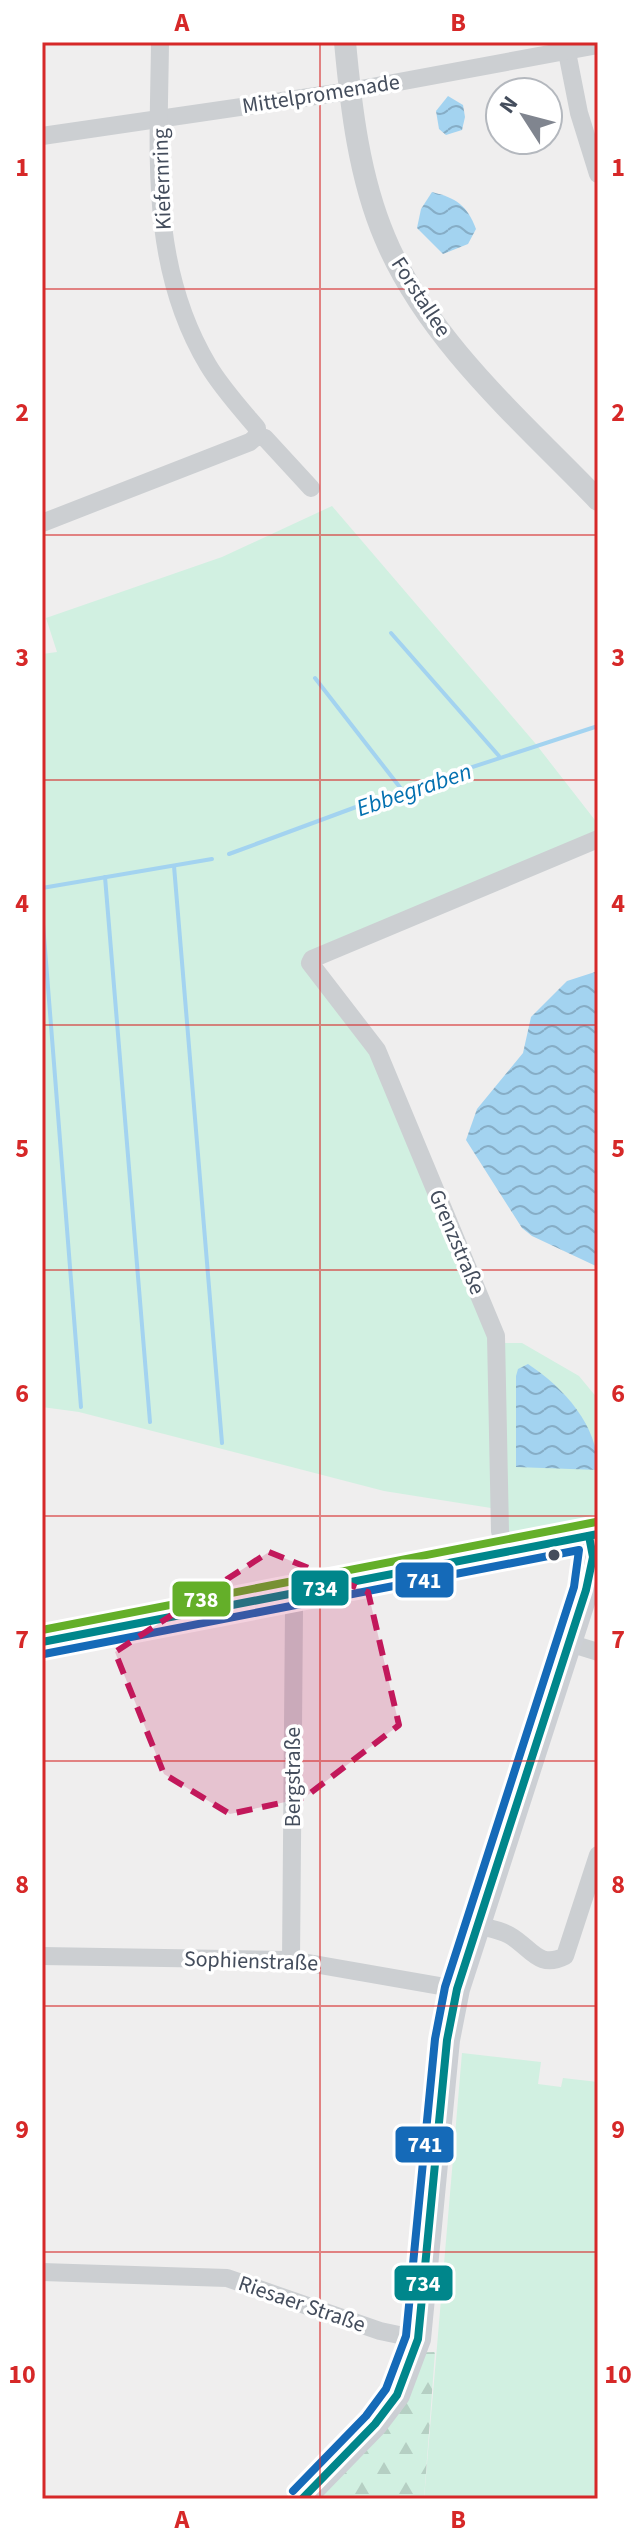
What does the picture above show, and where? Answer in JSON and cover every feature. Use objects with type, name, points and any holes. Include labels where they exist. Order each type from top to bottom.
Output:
[{"type":"main road","points":[[302,2499],[375,2424],[397,2395],[418,2339],[447,2040],[457,1989],[592,1568],[594,1535]]},
{"type":"street","name":"Kiefernring","points":[[160,42],[159,216],[174,291],[208,364],[257,428],[257,436],[265,438],[311,488]]},
{"type":"street","name":"Forstallee","points":[[345,42],[350,91],[378,219],[400,271],[429,316],[467,362],[598,500]]},
{"type":"street","name":"Mittelpromenade","points":[[42,136],[350,91],[566,47],[598,45]]},
{"type":"street","points":[[566,47],[579,113],[598,174]]},
{"type":"street","points":[[42,523],[250,442],[257,436]]},
{"type":"street","name":"Grenzstraße","points":[[505,1552],[500,1531],[496,1336],[377,1050],[310,963],[312,959],[598,839]]},
{"type":"street","points":[[42,1642],[594,1535]]},
{"type":"street","name":"Bergstraße","points":[[290,1593],[294,1610],[291,1960]]},
{"type":"street","points":[[569,1643],[598,1652]]},
{"type":"street","points":[[477,1925],[508,1935],[542,1961],[553,1962],[565,1956],[598,1855]]},
{"type":"street","name":"Sophienstraße","points":[[42,1956],[291,1960],[457,1989]]},
{"type":"street","name":"Riesaer Straße","points":[[42,2272],[227,2278],[380,2331],[418,2339]]},
{"type":"highlighted area","points":[[269,1552],[368,1592],[399,1725],[304,1798],[230,1814],[164,1774],[115,1652]]},
{"type":"green space","points":[[332,506],[535,743],[598,824],[598,835],[303,957],[309,972],[373,1051],[491,1343],[522,1343],[579,1376],[598,1399],[598,1524],[510,1533],[491,1508],[384,1491],[79,1412],[42,1407],[42,654],[57,652],[46,618],[222,557]]},
{"type":"green space","points":[[462,2053],[541,2062],[538,2084],[561,2087],[563,2078],[598,2082],[598,2499],[424,2499]]},
{"type":"green space","points":[[435,2352],[424,2499],[285,2499],[361,2419],[402,2353]]},
{"type":"water","points":[[448,96],[463,105],[465,117],[462,130],[446,135],[439,129],[436,111]]},
{"type":"water","points":[[432,192],[454,200],[469,214],[476,229],[468,244],[443,254],[417,228],[421,209]]},
{"type":"water","points":[[598,971],[598,1267],[532,1236],[522,1228],[466,1140],[477,1109],[523,1053],[531,1017],[567,981]]},
{"type":"water","points":[[528,1364],[554,1384],[576,1409],[592,1438],[598,1470],[516,1467],[516,1376],[518,1369]]},
{"type":"waterway","points":[[391,633],[499,756]]},
{"type":"waterway","points":[[315,678],[402,790]]},
{"type":"waterway","name":"Ebbegraben","points":[[229,854],[402,790],[598,726]]},
{"type":"waterway","name":"Ebbegraben","points":[[42,888],[212,859]]},
{"type":"waterway","points":[[174,866],[222,1443]]},
{"type":"waterway","points":[[105,877],[150,1422]]},
{"type":"waterway","points":[[42,911],[81,1407]]},
{"type":"transit line","name":"738","points":[[42,1630],[596,1522]]},
{"type":"transit line","name":"734","points":[[42,1642],[598,1534]]},
{"type":"transit line","name":"734","points":[[302,2499],[375,2424],[397,2395],[418,2339],[447,2040],[457,1989],[586,1590],[593,1557],[589,1536]]},
{"type":"transit line","name":"741","points":[[44,1654],[579,1550],[574,1587],[445,1987],[435,2039],[406,2336],[386,2389],[366,2416],[293,2491]]}]
